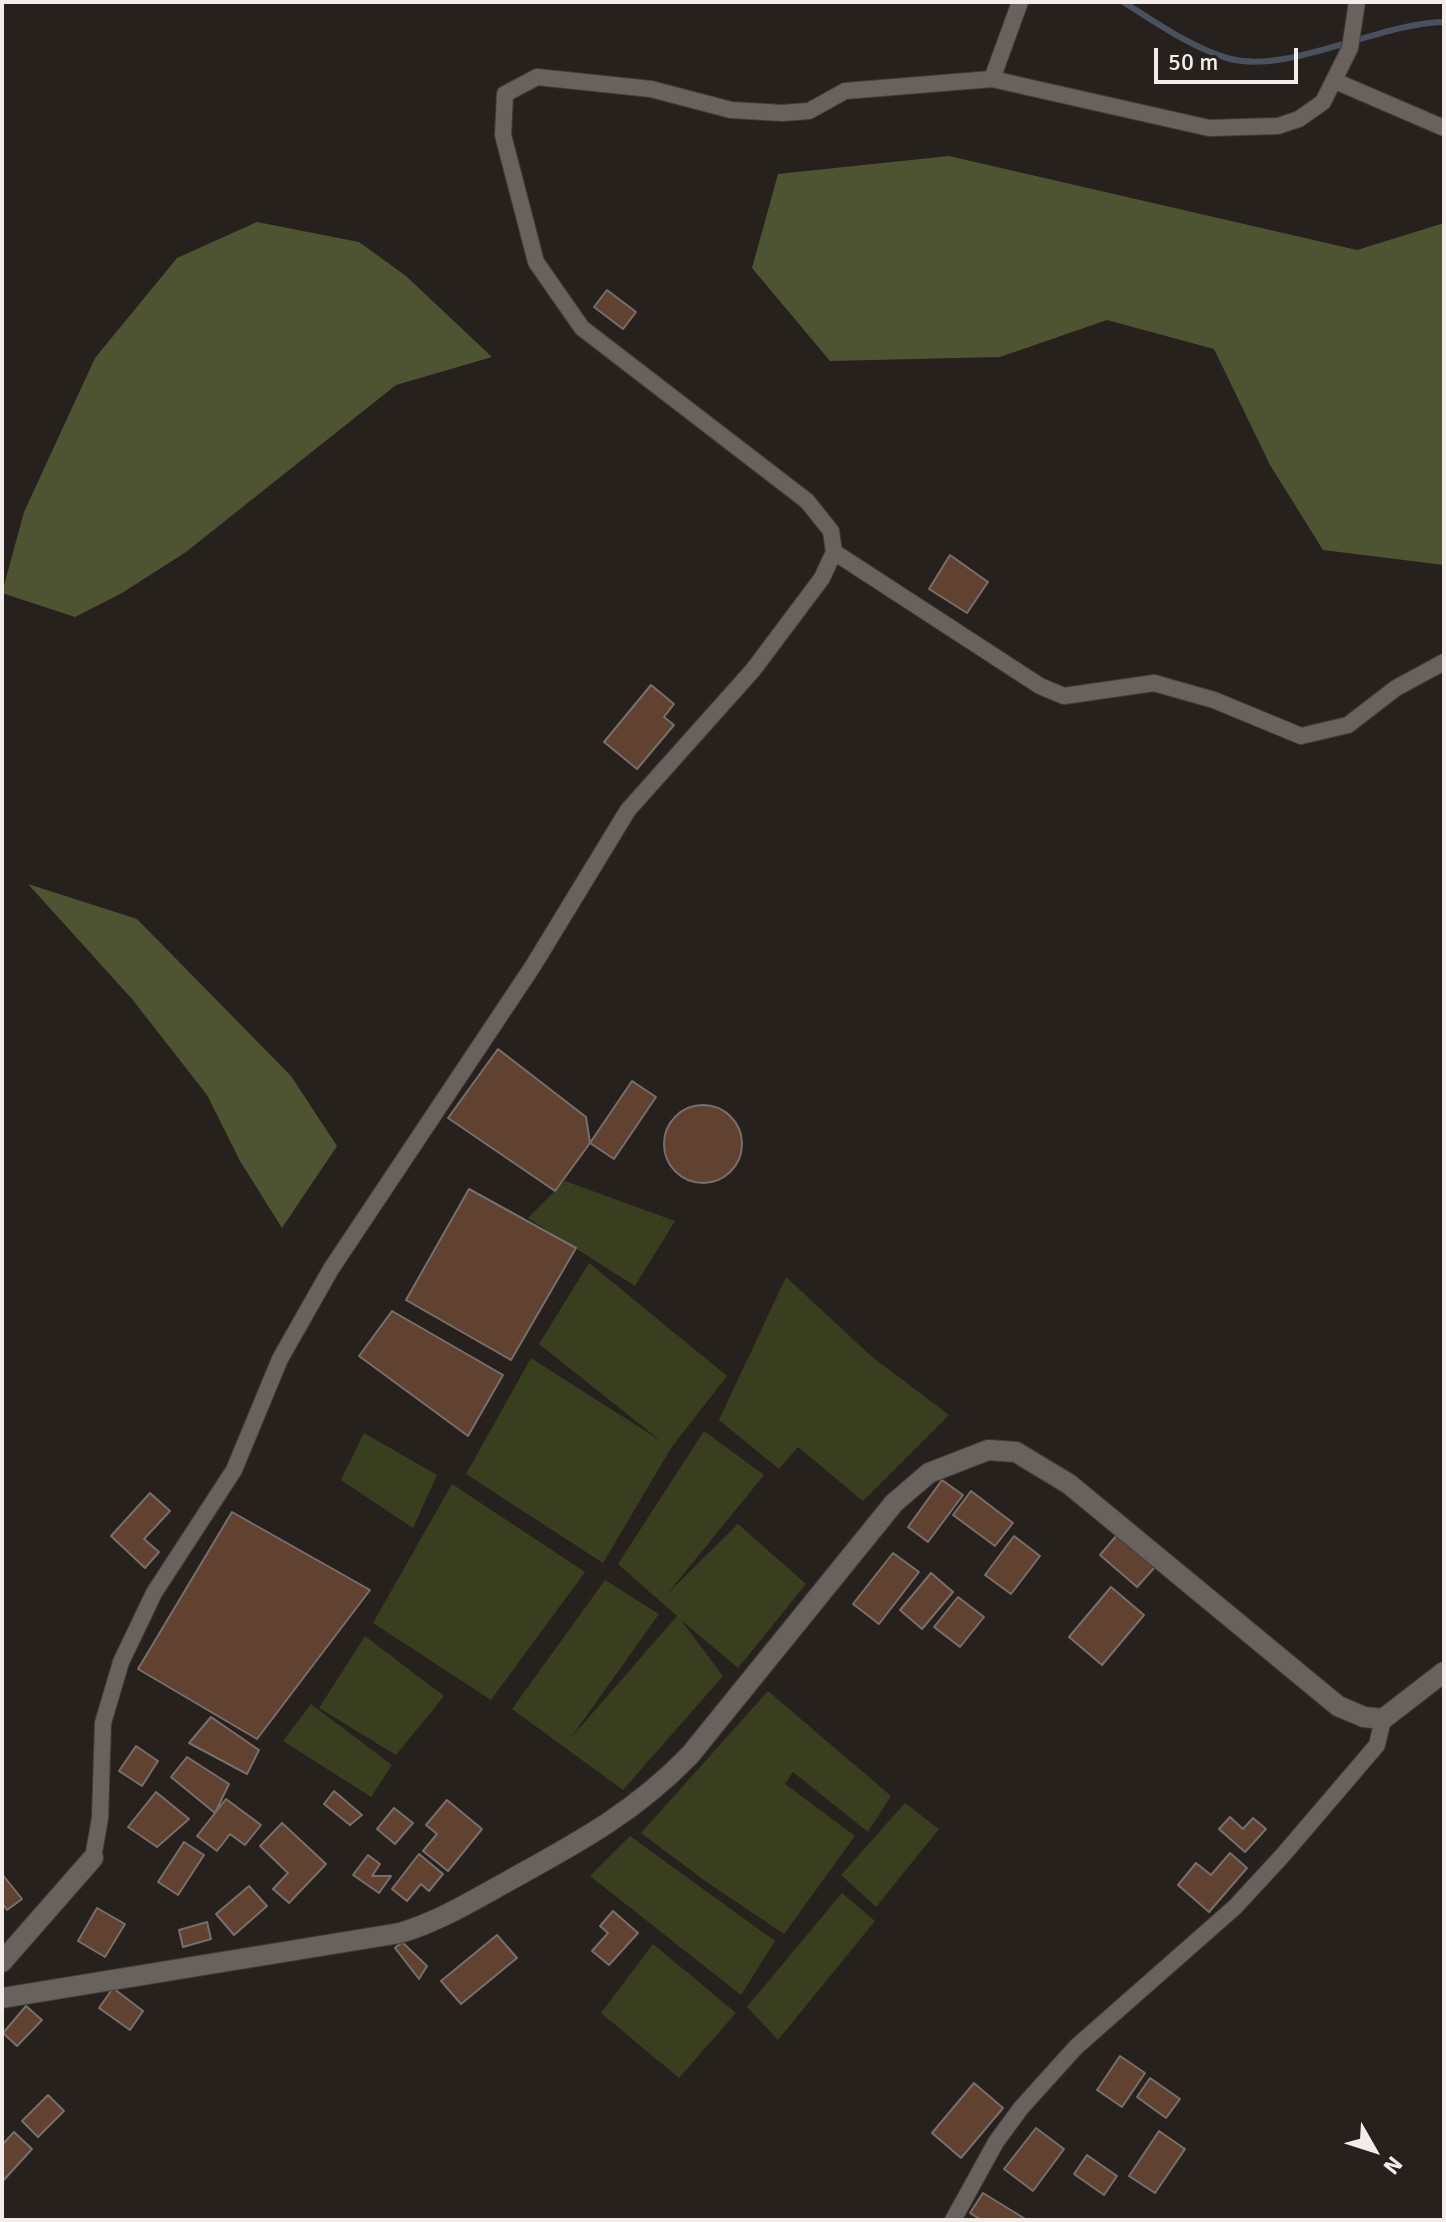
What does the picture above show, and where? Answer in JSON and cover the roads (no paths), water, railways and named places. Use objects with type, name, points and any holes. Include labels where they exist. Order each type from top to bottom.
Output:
[{"type":"street","points":[[992,79],[1020,2]]},
{"type":"street","points":[[2,1962],[93,1858],[100,1818],[103,1723],[121,1662],[154,1593],[234,1470],[280,1359],[324,1282],[533,966],[628,810],[791,623],[822,578],[834,552],[831,531],[807,501],[582,328],[536,262],[505,146],[505,94],[537,77],[651,89],[731,110],[782,113],[809,111],[845,91],[992,79],[1209,128],[1278,126],[1299,119],[1323,102],[1350,48],[1357,2]]},
{"type":"street","points":[[1335,81],[1444,128]]},
{"type":"street","points":[[834,552],[1040,686],[1064,696],[1154,683],[1214,700],[1301,736],[1348,725],[1396,688],[1444,662]]},
{"type":"street","points":[[2,1998],[400,1933],[433,1923],[600,1832],[654,1792],[690,1755],[894,1503],[929,1473],[988,1450],[1016,1452],[1042,1465],[1338,1706],[1364,1717],[1383,1719]]},
{"type":"street","points":[[953,2220],[996,2142],[1021,2108],[1076,2047],[1235,1907],[1377,1745],[1383,1719],[1444,1672]]},
{"type":"waterway","points":[[1123,2],[1200,47],[1227,58],[1251,62],[1304,55],[1390,31],[1444,22]]}]
